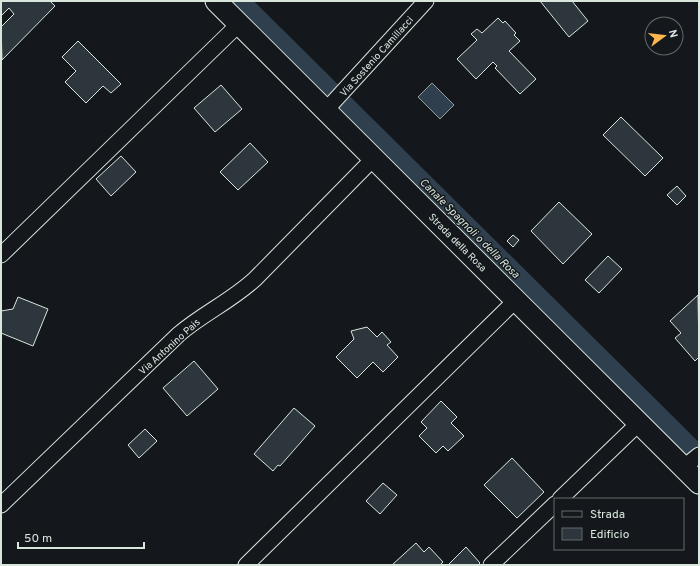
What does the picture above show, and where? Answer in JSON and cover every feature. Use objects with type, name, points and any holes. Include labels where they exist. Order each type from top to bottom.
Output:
[{"type":"street","name":"Strada della Rosa","points":[[216,1],[639,423],[691,461],[699,483]]},
{"type":"street","name":"Via Sostenio Camillacci","points":[[326,110],[426,1]]},
{"type":"street","points":[[1,255],[239,24]]},
{"type":"street","name":"Via Antonino Pais","points":[[1,505],[179,334],[207,313],[237,295],[255,279],[374,158]]},
{"type":"street","points":[[246,565],[516,300]]},
{"type":"street","points":[[561,498],[639,423]]},
{"type":"street","points":[[491,565],[554,505]]},
{"type":"water","points":[[432,83],[454,105],[440,119],[418,97]]},
{"type":"building","points":[[1,1],[50,1],[55,6],[2,60],[1,27],[14,14],[9,8],[1,16]]},
{"type":"building","points":[[540,1],[572,1],[588,21],[569,37]]},
{"type":"building","points":[[498,18],[503,23],[505,21],[516,33],[514,35],[520,41],[509,51],[536,79],[520,94],[495,68],[497,66],[493,62],[476,79],[457,59],[477,40],[471,34],[477,29],[482,33]]},
{"type":"building","points":[[78,41],[121,84],[111,93],[103,86],[86,103],[65,82],[76,71],[62,57]]},
{"type":"building","points":[[221,85],[242,109],[215,132],[194,108]]},
{"type":"building","points":[[621,117],[663,158],[645,176],[603,135]]},
{"type":"building","points":[[250,143],[268,162],[238,190],[220,172]]},
{"type":"building","points":[[121,156],[136,172],[111,196],[96,179]]},
{"type":"building","points":[[677,186],[686,196],[677,205],[667,195]]},
{"type":"building","points":[[559,202],[592,234],[563,264],[531,231]]},
{"type":"building","points":[[513,235],[519,240],[513,247],[507,241]]},
{"type":"building","points":[[608,256],[622,269],[599,293],[585,280]]},
{"type":"building","points":[[698,295],[699,357],[695,361],[675,338],[681,333],[670,321]]},
{"type":"building","points":[[18,297],[48,309],[33,346],[1,333],[1,311],[13,309]]},
{"type":"building","points":[[367,327],[377,337],[382,332],[391,342],[387,345],[398,357],[383,372],[373,362],[357,378],[336,357],[354,339],[351,331]]},
{"type":"building","points":[[194,361],[218,389],[187,416],[163,388]]},
{"type":"building","points":[[441,401],[457,417],[451,423],[464,436],[448,451],[443,446],[436,453],[419,436],[427,428],[421,422]]},
{"type":"building","points":[[294,408],[315,426],[280,466],[278,465],[273,471],[254,454]]},
{"type":"building","points":[[145,429],[157,441],[139,458],[128,445]]},
{"type":"building","points":[[512,458],[544,492],[517,518],[484,485]]},
{"type":"building","points":[[383,483],[397,495],[380,514],[366,501]]},
{"type":"building","points":[[416,543],[424,552],[429,547],[443,562],[440,565],[392,565]]},
{"type":"building","points":[[466,547],[480,563],[478,565],[448,565]]},
{"type":"waterway","name":"Canale Spagnoli o della Rosa","points":[[241,1],[699,455]]}]
